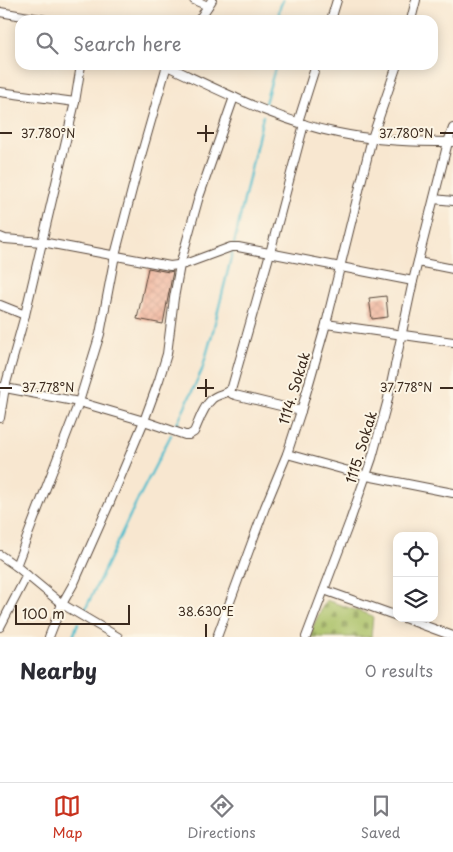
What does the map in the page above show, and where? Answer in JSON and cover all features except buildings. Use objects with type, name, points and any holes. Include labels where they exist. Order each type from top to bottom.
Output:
[{"type":"street","points":[[194,0],[210,3],[202,15]]},
{"type":"street","points":[[332,15],[337,0]]},
{"type":"street","points":[[412,15],[416,0]]},
{"type":"street","points":[[0,12],[17,15]]},
{"type":"street","points":[[0,418],[3,387],[25,315],[81,70]]},
{"type":"street","points":[[16,566],[80,402],[100,334],[115,255],[165,70]]},
{"type":"street","points":[[177,70],[234,97],[301,123],[336,133],[392,140],[451,142]]},
{"type":"street","points":[[3,387],[80,402],[185,435],[194,432],[211,400],[230,390],[234,380],[270,253],[315,70]]},
{"type":"street","name":"1114. Sokak","points":[[217,637],[302,410],[341,266],[372,138],[395,70]]},
{"type":"street","points":[[0,92],[75,102]]},
{"type":"street","points":[[49,637],[144,421],[166,354],[180,265],[198,200],[234,97]]},
{"type":"street","name":"1115. Sokak","points":[[306,637],[367,476],[387,402],[413,281],[451,142],[453,128]]},
{"type":"street","points":[[434,199],[453,201]]},
{"type":"street","points":[[0,237],[42,242],[170,266],[180,265],[236,246],[413,281]]},
{"type":"street","points":[[418,262],[453,269]]},
{"type":"street","points":[[0,304],[25,315]]},
{"type":"street","points":[[326,324],[453,342]]},
{"type":"street","points":[[230,390],[232,394],[302,410]]},
{"type":"street","points":[[287,454],[367,476],[453,493]]},
{"type":"street","points":[[0,555],[62,604],[118,637]]},
{"type":"street","points":[[0,627],[27,575]]},
{"type":"street","points":[[324,590],[393,615]]},
{"type":"street","points":[[415,622],[453,636]]},
{"type":"green space","points":[[326,600],[373,616],[371,637],[310,637]]},
{"type":"waterway","points":[[279,15],[283,0]]},
{"type":"waterway","points":[[265,103],[275,70]]},
{"type":"waterway","points":[[234,244],[263,116]]},
{"type":"waterway","points":[[176,426],[202,370],[233,250]]},
{"type":"waterway","points":[[85,610],[171,435]]},
{"type":"waterway","points":[[73,637],[78,623]]}]
